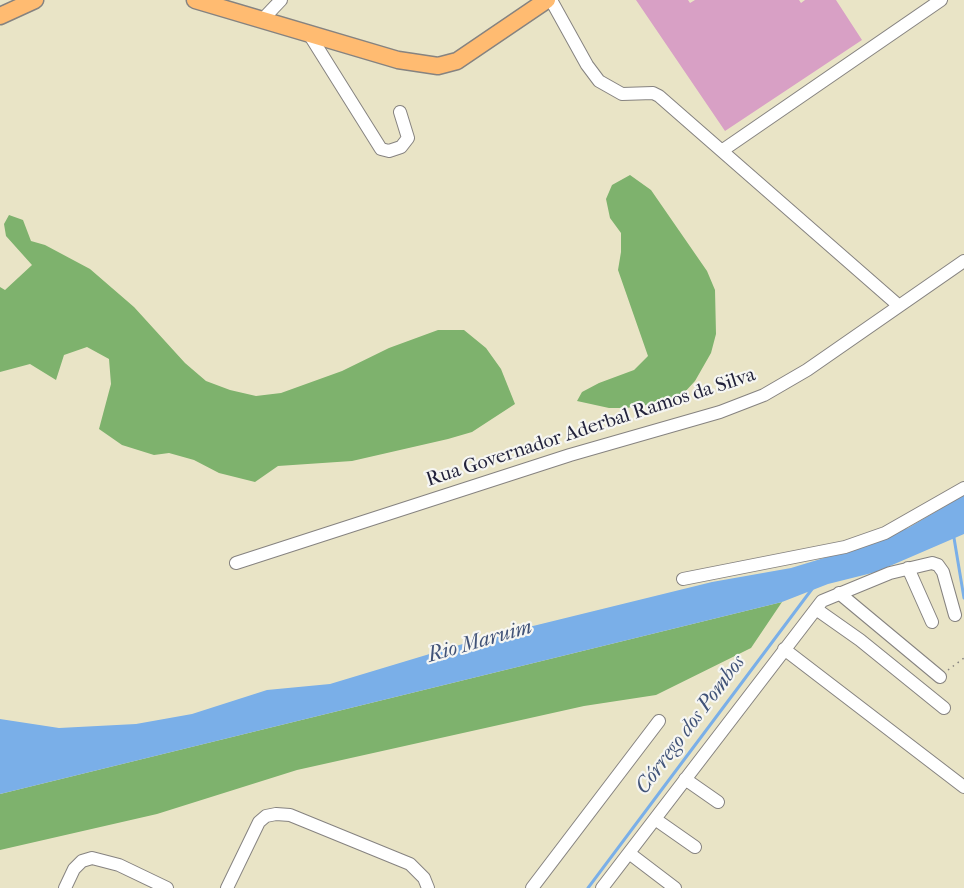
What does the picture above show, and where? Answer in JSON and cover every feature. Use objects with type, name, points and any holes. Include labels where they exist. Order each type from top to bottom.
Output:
[{"type":"main road","points":[[0,16],[34,0]]},
{"type":"main road","points":[[200,1],[398,60],[430,66],[447,65],[468,54],[549,0]]},
{"type":"street","points":[[262,20],[281,0]]},
{"type":"street","points":[[549,0],[587,65],[608,89],[622,94],[653,93],[659,96],[898,305]]},
{"type":"street","points":[[723,150],[941,0]]},
{"type":"street","points":[[309,34],[381,149],[389,151],[401,147],[408,138],[400,112]]},
{"type":"street","name":"Rua Governador Aderbal Ramos da Silva","points":[[236,563],[570,455],[742,404],[764,395],[807,370],[964,261]]},
{"type":"street","points":[[683,579],[845,547],[885,533],[964,488]]},
{"type":"street","points":[[602,888],[822,601],[908,568],[929,563],[938,566],[955,615]]},
{"type":"street","points":[[908,568],[932,622]]},
{"type":"street","points":[[839,593],[940,677]]},
{"type":"street","points":[[816,609],[860,640],[944,708]]},
{"type":"street","points":[[784,649],[964,787]]},
{"type":"street","points":[[532,888],[659,721]]},
{"type":"street","points":[[685,779],[718,802]]},
{"type":"street","points":[[227,888],[259,822],[266,816],[276,814],[290,815],[410,864],[426,883]]},
{"type":"street","points":[[655,819],[695,847]]},
{"type":"street","points":[[629,853],[675,888]]},
{"type":"street","points":[[65,888],[74,869],[82,861],[92,858],[119,865],[167,888]]},
{"type":"path","points":[[940,677],[964,658]]},
{"type":"green space","points":[[630,175],[651,190],[707,271],[715,290],[716,334],[711,353],[695,381],[683,394],[668,402],[609,408],[577,401],[582,392],[634,370],[648,356],[618,270],[621,233],[610,218],[606,199],[612,185]]},
{"type":"green space","points":[[9,215],[23,220],[31,241],[45,245],[90,269],[134,307],[185,363],[206,381],[230,390],[256,396],[281,393],[342,371],[389,348],[438,330],[464,330],[486,348],[501,369],[515,404],[472,432],[352,461],[278,466],[255,482],[219,473],[194,460],[169,453],[154,455],[122,445],[99,429],[111,384],[109,359],[87,347],[64,355],[56,380],[30,364],[0,372],[0,287],[5,290],[32,265],[6,236],[4,224]]},
{"type":"green space","points":[[782,602],[751,648],[656,695],[584,706],[297,770],[157,814],[0,850],[0,794]]},
{"type":"water","name":"Rio Maruim","points":[[964,495],[964,534],[876,572],[828,584],[782,602],[0,794],[0,719],[59,728],[136,724],[192,714],[267,690],[330,684],[476,640],[712,582],[791,568],[908,528]]},
{"type":"building","points":[[636,0],[688,0],[690,3],[695,0],[799,0],[801,3],[805,0],[836,0],[862,40],[725,131]]},
{"type":"waterway","points":[[954,538],[964,598]]},
{"type":"waterway","name":"Córrego dos Pombos","points":[[588,888],[812,589]]}]
